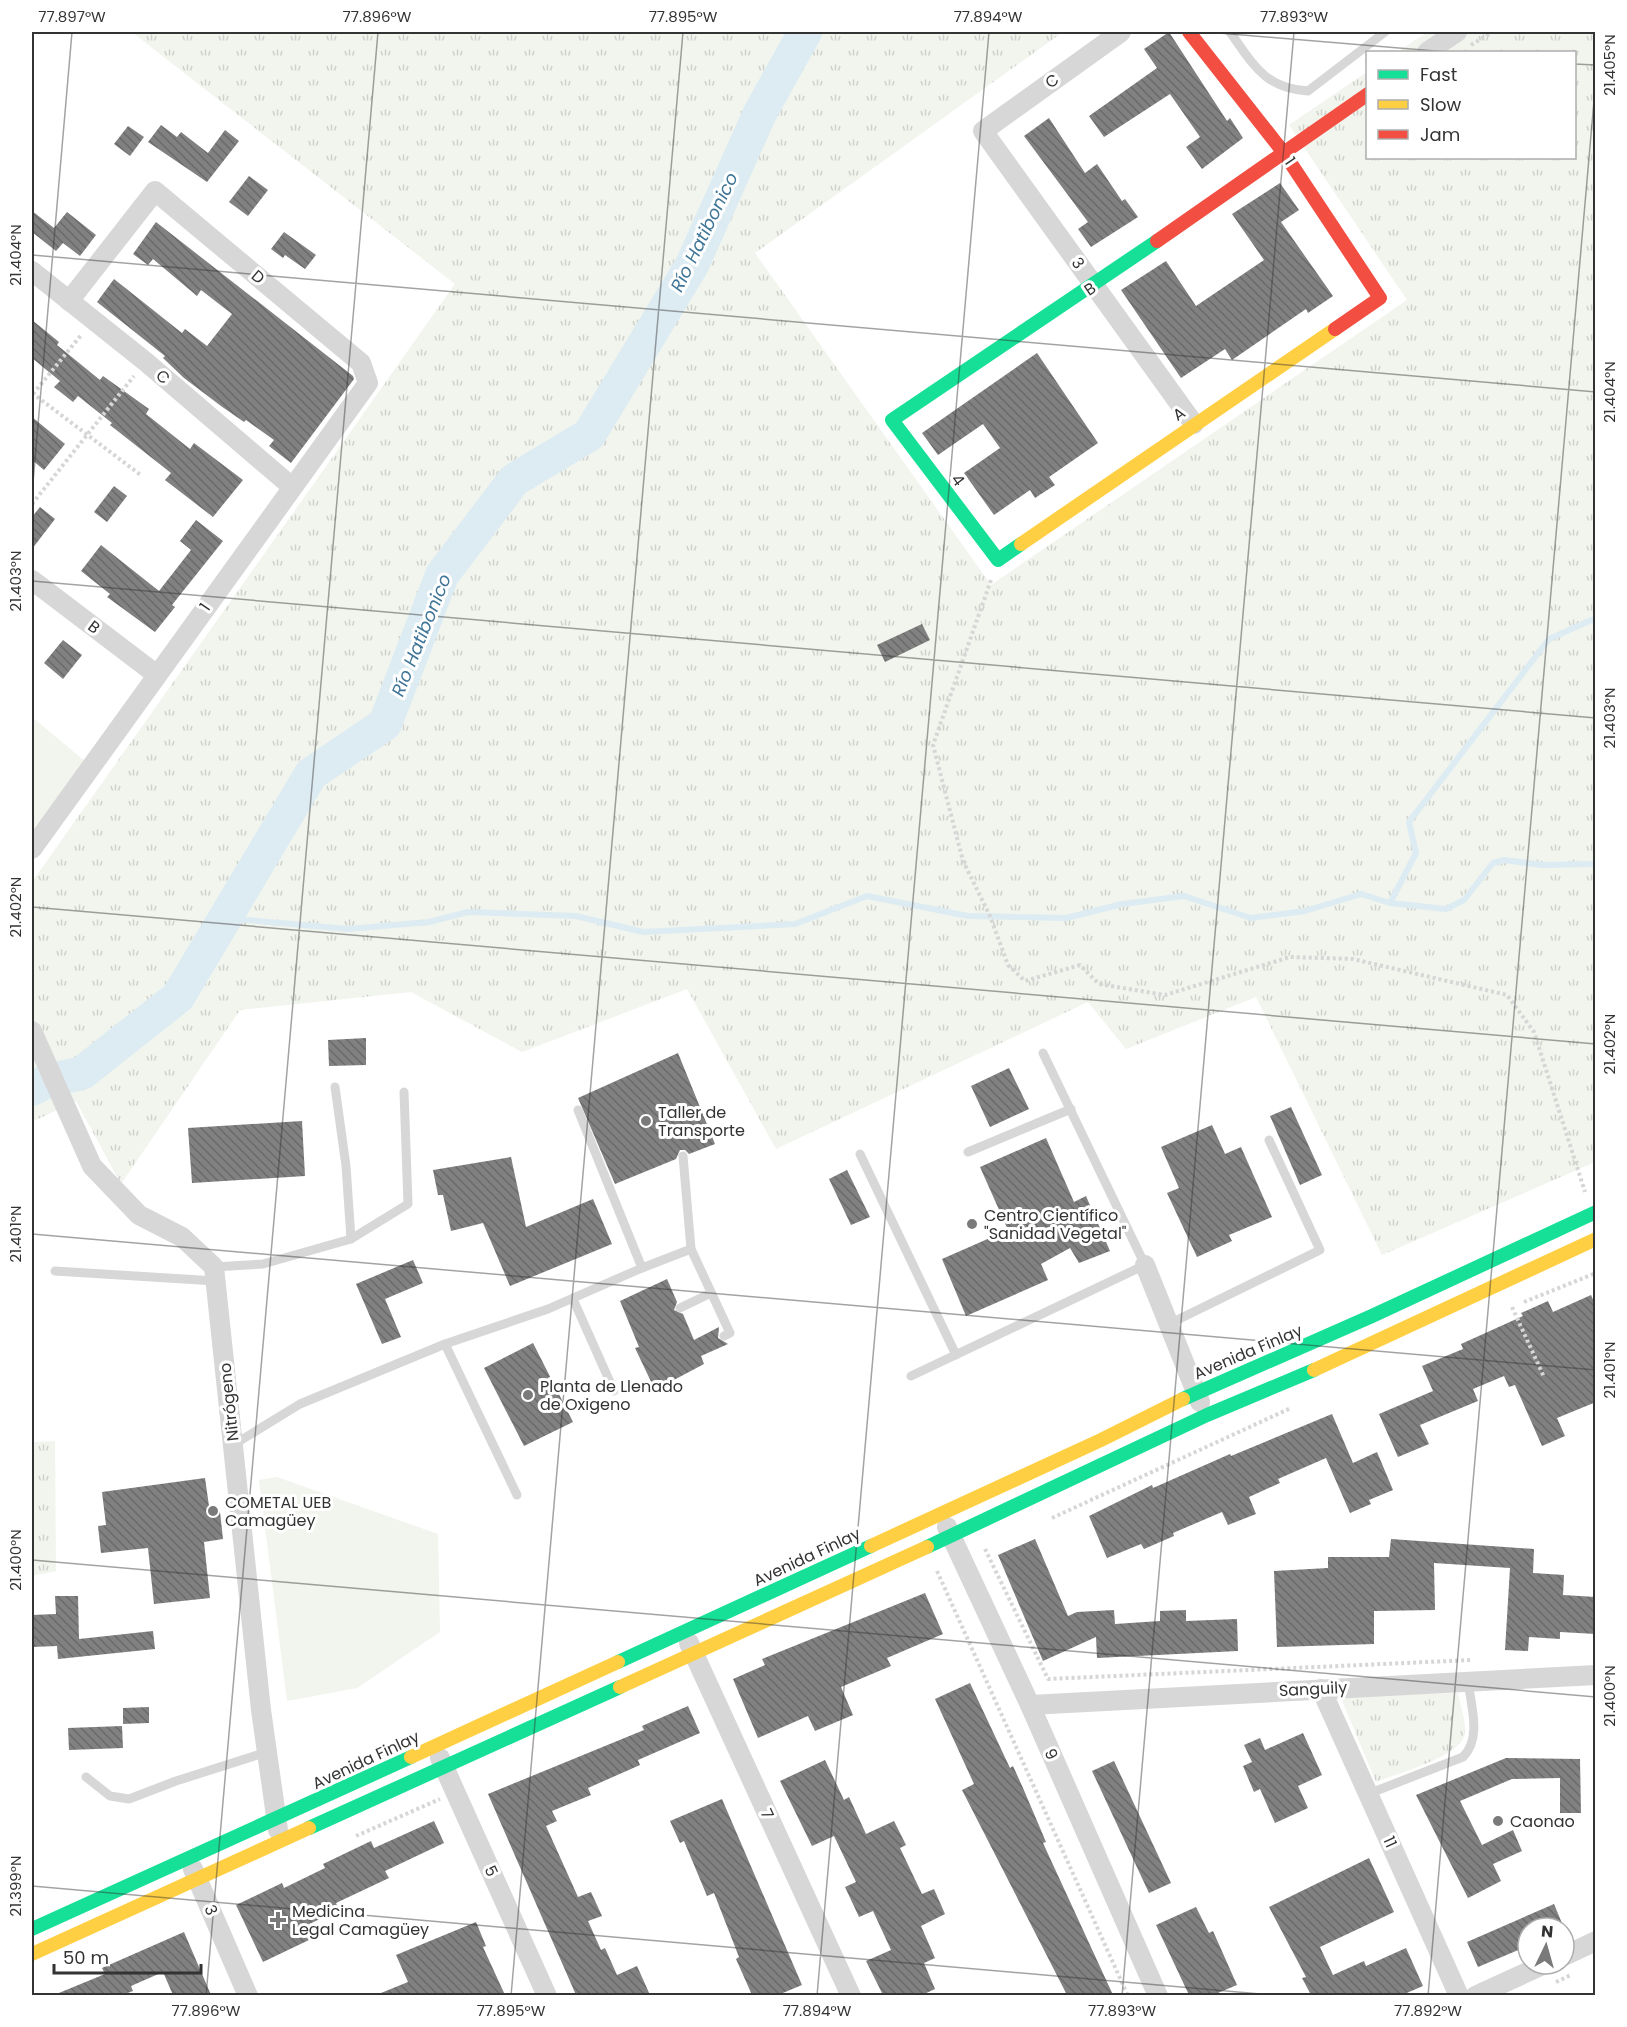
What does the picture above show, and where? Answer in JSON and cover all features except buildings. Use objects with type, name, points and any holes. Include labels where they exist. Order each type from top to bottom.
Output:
[{"type":"main road","name":"1","points":[[1189,32],[1284,153],[1380,298]]},
{"type":"main road","name":"B","points":[[892,420],[1095,286],[1366,95]]},
{"type":"main road","name":"A","points":[[998,560],[1380,298]]},
{"type":"main road","name":"4","points":[[892,420],[998,560]]},
{"type":"main road","name":"Avenida Finlay","points":[[32,1929],[684,1633],[1101,1440],[1196,1392],[1372,1316],[1588,1211]]},
{"type":"main road","points":[[32,1954],[951,1536],[1207,1415],[1356,1352],[1594,1242]]},
{"type":"street","name":"C","points":[[983,131],[1121,32]]},
{"type":"street","points":[[1430,51],[1463,39]]},
{"type":"street","name":"3","points":[[983,131],[1194,424]]},
{"type":"street","name":"D","points":[[69,301],[155,191],[361,363]]},
{"type":"street","name":"C","points":[[32,271],[146,362],[291,486]]},
{"type":"street","name":"1","points":[[32,849],[291,486],[368,383],[361,363]]},
{"type":"street","name":"B","points":[[32,580],[157,675]]},
{"type":"street","points":[[32,1031],[93,1166],[139,1215],[182,1237],[215,1274]]},
{"type":"street","points":[[1588,1211],[1594,1242]]},
{"type":"street","points":[[1145,1265],[1207,1415]]},
{"type":"street","name":"Nitrógeno","points":[[215,1274],[267,1752],[280,1842]]},
{"type":"street","name":"9","points":[[940,1514],[1030,1705],[1158,1995]]},
{"type":"street","name":"7","points":[[684,1633],[850,1995]]},
{"type":"street","name":"Sanguily","points":[[1030,1705],[1596,1675]]},
{"type":"street","name":"11","points":[[1321,1689],[1459,1995]]},
{"type":"street","name":"5","points":[[435,1747],[547,1995]]},
{"type":"street","name":"3","points":[[189,1857],[196,1879],[248,1995]]},
{"type":"street","points":[[1576,1950],[1596,1941]]},
{"type":"street","points":[[1475,1995],[1518,1976]]},
{"type":"lane","points":[[1230,32],[1265,77],[1291,90],[1308,91],[1385,32]]},
{"type":"lane","points":[[911,1376],[1145,1265],[1043,1053]]},
{"type":"lane","points":[[335,1087],[346,1166],[351,1239]]},
{"type":"lane","points":[[55,1272],[215,1274],[263,1264],[351,1239],[408,1204],[404,1092]]},
{"type":"lane","points":[[968,1152],[1071,1109]]},
{"type":"lane","points":[[578,1110],[642,1268]]},
{"type":"lane","points":[[1169,1324],[1320,1250],[1269,1140]]},
{"type":"lane","points":[[860,1154],[956,1355]]},
{"type":"lane","points":[[683,1156],[691,1250],[730,1334],[724,1336]]},
{"type":"lane","points":[[233,1445],[300,1404],[445,1344],[573,1299],[642,1268],[691,1250]]},
{"type":"lane","points":[[680,1308],[711,1293]]},
{"type":"lane","points":[[573,1299],[614,1391]]},
{"type":"lane","points":[[445,1344],[517,1495]]},
{"type":"lane","points":[[1368,1794],[1463,1757],[1471,1748],[1474,1735],[1468,1681]]},
{"type":"lane","points":[[86,1777],[110,1796],[129,1799],[176,1780],[267,1752]]},
{"type":"path","points":[[1463,39],[1492,32]]},
{"type":"path","points":[[94,320],[32,393],[142,476]]},
{"type":"path","points":[[32,504],[146,362]]},
{"type":"path","points":[[998,560],[933,746],[963,861],[990,916],[1008,965],[1025,981],[1080,965],[1100,984],[1165,995],[1290,957],[1353,959],[1507,995],[1534,1032],[1588,1211]]},
{"type":"path","points":[[1512,1307],[1544,1377]]},
{"type":"path","points":[[985,1549],[1048,1679],[1476,1660]]},
{"type":"path","points":[[937,1571],[1128,1995]]},
{"type":"path","points":[[1545,1987],[1569,1976]]},
{"type":"green space","points":[[1063,32],[755,253],[991,585],[1407,300],[1289,125],[1366,73],[1366,159],[1576,159],[1576,51],[1399,51],[1428,32],[1595,32],[1595,1162],[1382,1255],[1256,997],[1126,1049],[1088,1002],[776,1149],[687,989],[522,1052],[411,992],[240,1010],[121,1184],[76,1101],[32,1122],[32,882],[455,284],[133,33]]},
{"type":"green space","points":[[32,717],[87,763],[32,834]]},
{"type":"green space","points":[[55,1441],[56,1571],[32,1576],[32,1442]]},
{"type":"green space","points":[[277,1477],[438,1534],[440,1632],[357,1688],[287,1701],[259,1480]]},
{"type":"green space","points":[[1458,1693],[1464,1716],[1465,1734],[1457,1746],[1424,1765],[1376,1782],[1340,1696]]},
{"type":"waterway","name":"Río Hatibonico","points":[[32,1089],[47,1081],[82,1073],[178,997],[311,774],[385,724],[442,575],[514,480],[589,435],[692,265],[760,113],[805,32]]},
{"type":"waterway","points":[[1390,903],[1416,853],[1409,822],[1549,639],[1596,618]]},
{"type":"waterway","points":[[224,918],[348,929],[429,922],[468,912],[576,916],[643,932],[795,924],[867,896],[968,916],[1066,918],[1122,904],[1184,896],[1251,918],[1305,911],[1361,894],[1390,903],[1446,909],[1464,900],[1493,863],[1504,860],[1542,865],[1596,864]]},
{"type":"traffic: fast","points":[[1021,544],[998,560],[892,420],[1157,241]]},
{"type":"traffic: fast","points":[[1183,1399],[1372,1316],[1596,1212]]},
{"type":"traffic: fast","points":[[927,1547],[1207,1415],[1314,1370]]},
{"type":"traffic: fast","points":[[618,1662],[871,1546]]},
{"type":"traffic: fast","points":[[309,1828],[620,1687]]},
{"type":"traffic: fast","points":[[32,1929],[411,1757]]},
{"type":"traffic: slow","points":[[1021,544],[1335,329]]},
{"type":"traffic: slow","points":[[1314,1370],[1596,1239]]},
{"type":"traffic: slow","points":[[871,1546],[1101,1440],[1183,1399]]},
{"type":"traffic: slow","points":[[620,1687],[927,1547]]},
{"type":"traffic: slow","points":[[411,1757],[618,1662]]},
{"type":"traffic: slow","points":[[32,1954],[309,1828]]},
{"type":"traffic: jam","points":[[1189,32],[1284,153],[1380,298],[1335,329]]},
{"type":"traffic: jam","points":[[1157,241],[1366,95]]},
{"type":"place","name":"Taller de Transporte","points":[[646,1121]]},
{"type":"place","name":"Centro Científico \"Sanidad Vegetal\"","points":[[972,1224]]},
{"type":"place","name":"Planta de Llenado de Oxigeno","points":[[528,1395]]},
{"type":"place","name":"COMETAL UEB Camagüey","points":[[213,1511]]},
{"type":"place","name":"Caonao","points":[[1498,1821]]},
{"type":"place","name":"Medicina Legal Camagüey","points":[[278,1920]]}]
